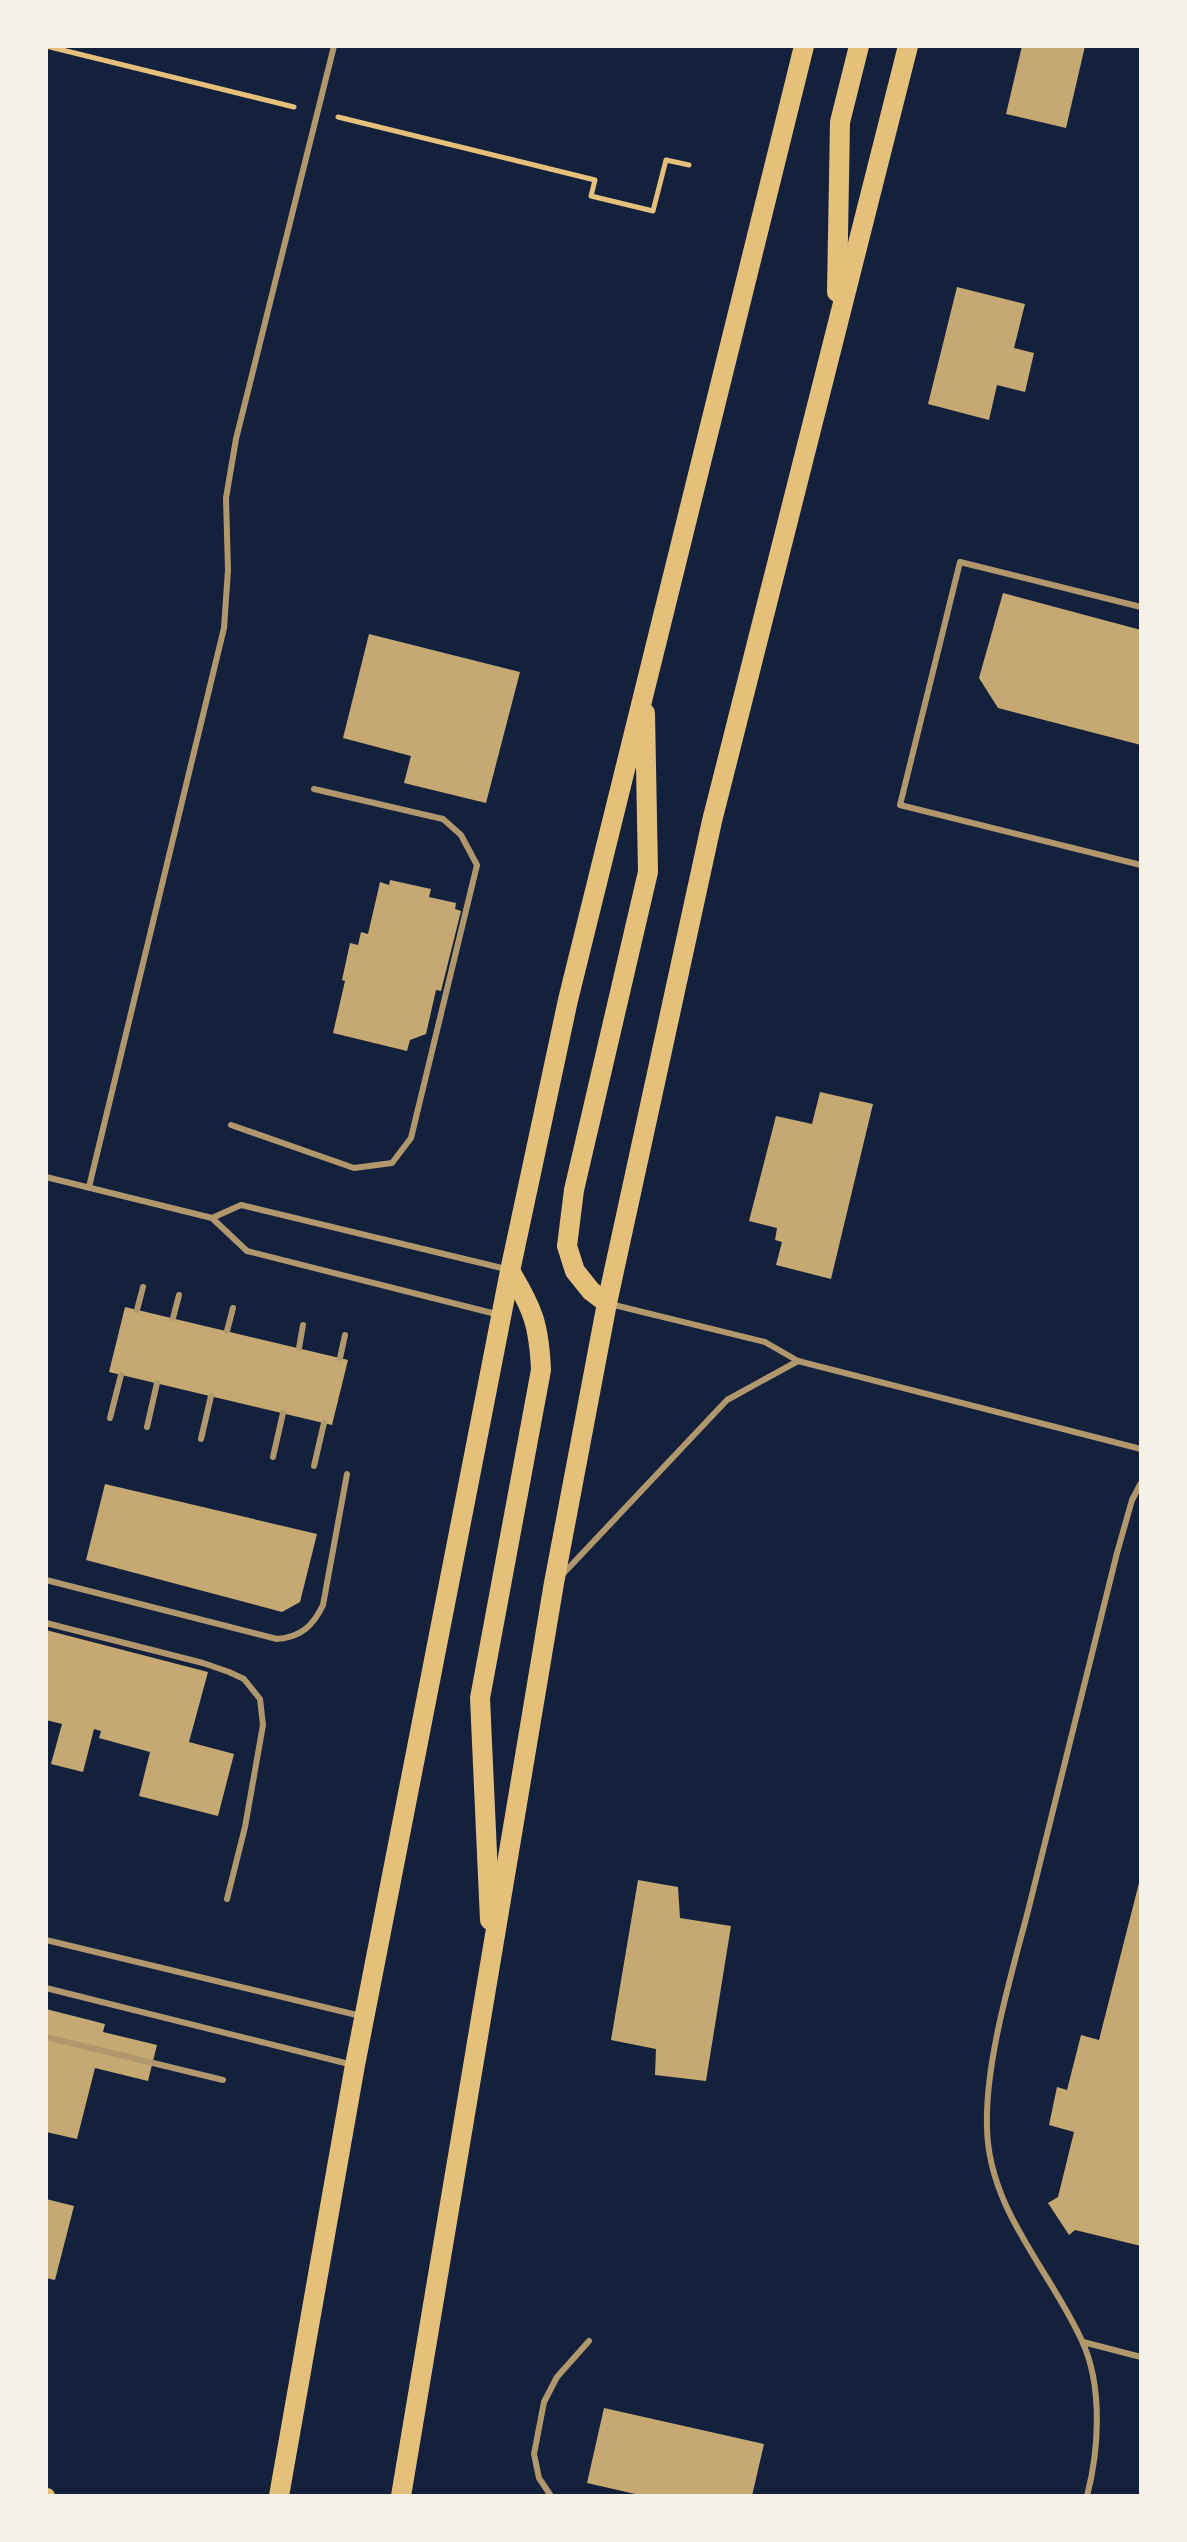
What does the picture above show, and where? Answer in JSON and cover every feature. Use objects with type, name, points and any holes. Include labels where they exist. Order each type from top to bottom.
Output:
[{"type":"main road","points":[[279,2496],[355,2065],[510,1271],[568,1000],[804,46]]},
{"type":"main road","points":[[837,328],[840,122],[859,46]]},
{"type":"main road","points":[[401,2496],[554,1583],[607,1303],[712,821],[908,46]]},
{"type":"main road","points":[[607,1303],[591,1291],[575,1271],[567,1246],[574,1190],[648,872],[645,685]]},
{"type":"main road","points":[[491,1964],[480,1698],[541,1370],[535,1318],[524,1292],[510,1271]]},
{"type":"lane","points":[[89,1187],[224,628],[228,570],[226,498],[236,439],[334,46]]},
{"type":"lane","points":[[1141,607],[960,562],[900,805],[1141,865]]},
{"type":"lane","points":[[231,1125],[354,1168],[392,1163],[411,1138],[477,865],[461,835],[443,819],[314,789]]},
{"type":"lane","points":[[46,1177],[212,1218],[247,1251],[501,1316]]},
{"type":"lane","points":[[212,1218],[241,1205],[510,1271]]},
{"type":"lane","points":[[137,1310],[143,1287]]},
{"type":"lane","points":[[173,1318],[179,1295]]},
{"type":"lane","points":[[607,1303],[765,1342],[798,1361],[1141,1449]]},
{"type":"lane","points":[[227,1331],[233,1308]]},
{"type":"lane","points":[[299,1348],[303,1325]]},
{"type":"lane","points":[[340,1358],[345,1335]]},
{"type":"lane","points":[[554,1583],[727,1400],[798,1361]]},
{"type":"lane","points":[[110,1418],[121,1375]]},
{"type":"lane","points":[[147,1427],[157,1383]]},
{"type":"lane","points":[[201,1439],[211,1396]]},
{"type":"lane","points":[[273,1457],[283,1413]]},
{"type":"lane","points":[[314,1466],[324,1423]]},
{"type":"lane","points":[[46,1580],[277,1639],[294,1637],[316,1620],[323,1605],[347,1474]]},
{"type":"lane","points":[[1087,2496],[1095,2457],[1096,2404],[1083,2342],[1007,2210],[994,2177],[987,2129],[988,2089],[1010,1981],[1117,1553],[1132,1500],[1141,1483]]},
{"type":"lane","points":[[46,1623],[203,1663],[244,1679],[260,1699],[263,1725],[240,1851],[227,1899]]},
{"type":"lane","points":[[46,1940],[365,2016]]},
{"type":"lane","points":[[46,1988],[355,2065]]},
{"type":"lane","points":[[46,2037],[223,2080]]},
{"type":"lane","points":[[551,2496],[539,2478],[534,2454],[544,2402],[557,2377],[589,2341]]},
{"type":"lane","points":[[1083,2342],[1141,2357]]},
{"type":"path","points":[[46,46],[595,180],[591,196],[653,211],[666,160],[689,165]]},
{"type":"building","points":[[1022,46],[1085,46],[1066,128],[1006,114]]},
{"type":"building","points":[[957,287],[1025,304],[1014,348],[1034,353],[1025,392],[997,385],[989,420],[928,404]]},
{"type":"building","points":[[1003,593],[1141,630],[1141,745],[998,708],[979,678]]},
{"type":"building","points":[[369,634],[520,672],[486,803],[404,783],[411,756],[343,738]]},
{"type":"building","points":[[390,880],[431,889],[429,897],[456,903],[455,909],[461,911],[441,991],[436,990],[426,1034],[410,1040],[407,1051],[333,1033],[350,943],[358,945],[361,932],[368,934],[380,882],[389,885]]},
{"type":"building","points":[[820,1092],[873,1104],[831,1279],[776,1265],[782,1242],[775,1240],[777,1228],[749,1221],[776,1116],[812,1124]]},
{"type":"building","points":[[125,1307],[348,1360],[332,1425],[109,1372]]},
{"type":"building","points":[[105,1484],[317,1534],[300,1602],[282,1612],[86,1560]]},
{"type":"building","points":[[46,1630],[208,1672],[189,1742],[234,1754],[218,1816],[139,1796],[150,1752],[99,1738],[101,1731],[94,1729],[83,1772],[51,1764],[62,1724],[46,1720]]},
{"type":"building","points":[[1140,1879],[1141,2246],[1075,2230],[1069,2235],[1048,2203],[1058,2197],[1074,2132],[1049,2125],[1057,2087],[1067,2090],[1081,2035],[1099,2040]]},
{"type":"building","points":[[638,1880],[678,1887],[680,1918],[731,1926],[706,2081],[655,2075],[656,2049],[611,2040]]},
{"type":"building","points":[[46,2009],[105,2024],[103,2032],[157,2045],[148,2081],[95,2068],[77,2139],[46,2132]]},
{"type":"building","points":[[46,2199],[74,2206],[55,2280],[46,2278]]},
{"type":"building","points":[[604,2408],[764,2444],[752,2496],[644,2496],[587,2483]]}]
